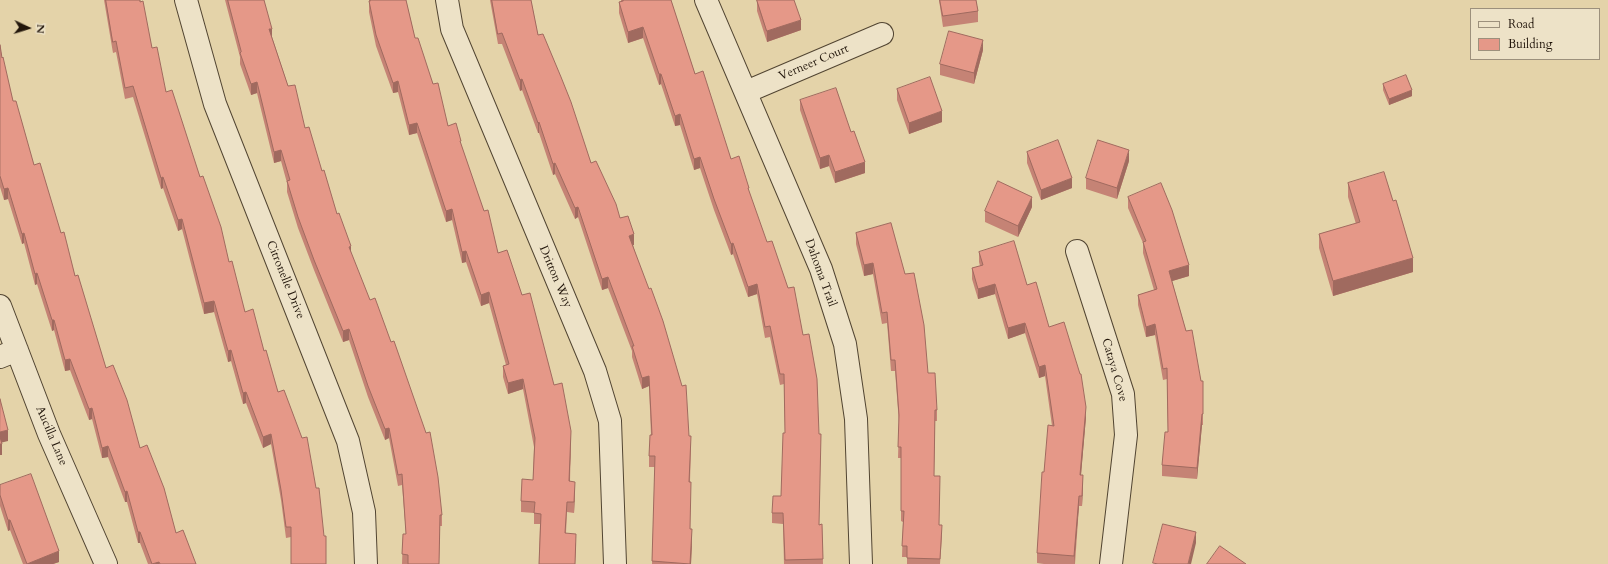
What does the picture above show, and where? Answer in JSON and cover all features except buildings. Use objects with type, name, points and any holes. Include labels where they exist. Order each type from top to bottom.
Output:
[{"type":"street","name":"Citronelle Drive","points":[[186,0],[215,104],[348,442],[364,512],[366,564]]},
{"type":"street","name":"Dritton Way","points":[[447,0],[452,30],[594,371],[610,421],[615,564]]},
{"type":"street","name":"Dahoma Trail","points":[[706,0],[821,269],[845,344],[856,419],[861,564]]},
{"type":"street","name":"Verneer Court","points":[[746,92],[882,34]]},
{"type":"street","name":"Cataya Cove","points":[[1077,251],[1123,394],[1126,435],[1111,564]]},
{"type":"street","name":"Aucilla Lane","points":[[0,306],[9,354],[48,434],[106,564]]}]
